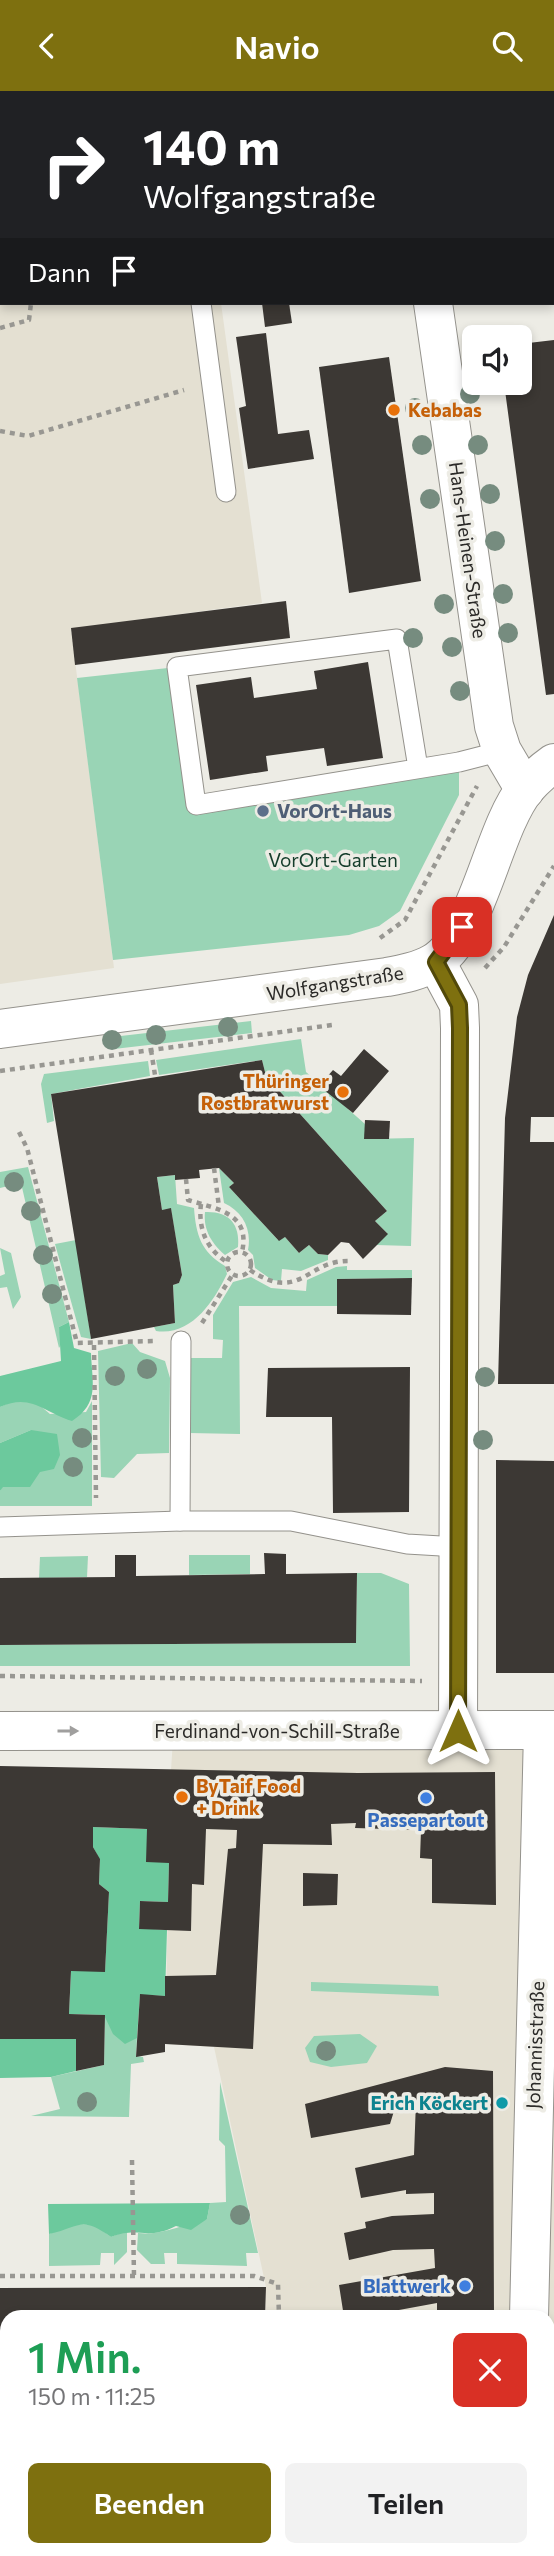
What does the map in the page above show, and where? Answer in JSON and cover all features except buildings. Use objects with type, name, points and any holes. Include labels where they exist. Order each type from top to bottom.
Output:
[{"type":"street","name":"Hans-Heinen-Straße","points":[[433,305],[487,682],[502,751],[525,790]]},
{"type":"street","points":[[458,1731],[460,1028],[459,1005],[436,962],[455,940],[469,914],[525,790],[554,763]]},
{"type":"street","name":"Wolfgangstraße","points":[[0,1029],[348,983],[413,972],[436,962]]},
{"type":"street","name":"Ferdinand-von-Schill-Straße","points":[[0,1731],[549,1730]]},
{"type":"street","name":"Johannisstraße","points":[[530,2310],[542,2216],[549,1730]]},
{"type":"lane","points":[[201,305],[226,492]]},
{"type":"lane","points":[[418,768],[397,639],[177,667],[196,805],[418,768],[502,751]]},
{"type":"lane","points":[[180,1521],[181,1341]]},
{"type":"lane","points":[[0,1527],[180,1521],[290,1521],[407,1544],[458,1547]]},
{"type":"path","points":[[0,328],[29,320],[31,305]]},
{"type":"path","points":[[0,431],[28,436],[158,396],[211,383]]},
{"type":"path","points":[[375,939],[384,937],[405,920],[468,800],[502,751]]},
{"type":"path","points":[[151,1050],[155,1075]]},
{"type":"path","points":[[19,1132],[27,1148],[77,1343],[94,1345],[119,1340],[181,1341],[207,1318],[233,1274]]},
{"type":"path","points":[[214,1168],[219,1207]]},
{"type":"path","points":[[186,1179],[188,1200],[219,1207],[236,1219],[243,1230],[242,1252]]},
{"type":"path","points":[[201,1204],[203,1235],[214,1252],[227,1262],[233,1274],[240,1276],[250,1270]]},
{"type":"path","points":[[227,1262],[233,1253],[242,1252],[250,1258],[250,1270]]},
{"type":"path","points":[[250,1270],[268,1282],[285,1284],[334,1263],[351,1261]]},
{"type":"path","points":[[94,1345],[96,1523]]},
{"type":"path","points":[[0,1676],[458,1681]]},
{"type":"path","points":[[132,2160],[134,2276]]},
{"type":"path","points":[[0,2277],[254,2276],[278,2284],[279,2310]]},
{"type":"shaded area","points":[[0,305],[221,305],[262,603],[71,629],[114,968],[0,984]]},
{"type":"shaded area","points":[[554,1723],[554,2310],[265,2310],[266,2287],[214,2047],[165,2044],[174,1724]]},
{"type":"green space","name":"VorOrt-Garten","points":[[177,667],[196,805],[459,762],[459,795],[400,911],[379,926],[349,935],[113,960],[77,678]]},
{"type":"green space","points":[[251,1021],[252,1033],[114,1049],[112,1037]]},
{"type":"green space","points":[[301,1039],[306,1072],[365,1124],[365,1139],[414,1138],[411,1246],[376,1245],[387,1233],[375,1221],[387,1211],[266,1076],[262,1060],[159,1075],[156,1060]]},
{"type":"green space","points":[[148,1061],[150,1076],[51,1094],[54,1121],[47,1123],[41,1084],[44,1074]]},
{"type":"green space","points":[[28,1167],[69,1322],[59,1327],[62,1343],[59,1348],[21,1183],[0,1188],[0,1172]]},
{"type":"green space","points":[[219,1168],[234,1183],[229,1187],[278,1240],[285,1237],[299,1253],[309,1245],[318,1254],[328,1255],[328,1260],[301,1271],[282,1269],[281,1281],[272,1280],[255,1268],[253,1255],[248,1250],[249,1235],[245,1222],[236,1211],[224,1203]]},
{"type":"green space","points":[[175,1175],[177,1204],[194,1208],[201,1242],[210,1255],[225,1266],[227,1274],[208,1306],[190,1323],[169,1331],[156,1331],[154,1327],[175,1323],[173,1285],[179,1283],[182,1275],[171,1209],[162,1210],[157,1177]]},
{"type":"green space","points":[[205,1212],[220,1214],[231,1220],[237,1231],[238,1247],[225,1255],[220,1251],[207,1231]]},
{"type":"green space","points":[[76,1240],[91,1339],[81,1337],[55,1244]]},
{"type":"green space","points":[[0,1248],[11,1253],[21,1297],[13,1309],[7,1287],[0,1288],[0,1276],[5,1274]]},
{"type":"green space","points":[[347,1266],[347,1270],[412,1270],[412,1278],[337,1279],[337,1306],[239,1306],[240,1434],[189,1433],[191,1358],[222,1358],[223,1340],[213,1339],[213,1315],[233,1282],[251,1277],[271,1288],[306,1291],[307,1280],[336,1267]]},
{"type":"green space","points":[[69,1322],[74,1348],[91,1353],[93,1383],[87,1407],[72,1421],[29,1403],[11,1403],[0,1407],[0,1376],[61,1361],[59,1327]]},
{"type":"green space","points":[[132,1343],[140,1352],[165,1361],[170,1378],[169,1453],[137,1454],[114,1478],[101,1477],[98,1351]]},
{"type":"green space","points":[[15,1400],[37,1403],[50,1414],[86,1412],[92,1401],[92,1506],[0,1506],[0,1491],[31,1430],[0,1443],[0,1407]]},
{"type":"green space","points":[[31,1430],[57,1434],[60,1455],[54,1469],[40,1472],[30,1487],[3,1487],[0,1491],[0,1443]]},
{"type":"green space","points":[[189,1555],[250,1555],[250,1574],[189,1575]]},
{"type":"green space","points":[[88,1556],[87,1577],[39,1578],[40,1557]]},
{"type":"green space","points":[[357,1573],[381,1573],[409,1584],[410,1666],[0,1666],[0,1645],[356,1643]]},
{"type":"green space","points":[[93,1827],[147,1829],[169,1863],[168,1902],[140,1901],[139,1928],[167,1930],[165,1996],[140,1995],[137,2038],[125,2044],[113,2034],[104,2015],[69,2014],[71,1971],[105,1971],[109,1892],[99,1884],[100,1860],[93,1847]]},
{"type":"green space","points":[[311,1982],[438,1986],[439,1996],[311,1991]]},
{"type":"green space","points":[[105,2015],[137,2038],[136,2056],[143,2057],[144,2062],[131,2064],[129,2117],[31,2116],[60,2109],[51,2077],[104,2065]]},
{"type":"green space","points":[[360,2034],[377,2046],[367,2063],[331,2067],[310,2062],[305,2048],[314,2036]]},
{"type":"green space","points":[[0,2039],[76,2039],[76,2071],[51,2077],[0,2078]]},
{"type":"green space","points":[[220,2082],[258,2253],[246,2253],[247,2266],[177,2264],[177,2253],[164,2253],[165,2264],[151,2264],[137,2250],[138,2233],[164,2231],[207,2219],[210,2203],[226,2202],[225,2146],[219,2140]]},
{"type":"green space","points":[[210,2203],[207,2219],[191,2230],[176,2226],[157,2233],[129,2233],[111,2237],[93,2226],[80,2225],[49,2234],[48,2204]]},
{"type":"green space","points":[[75,2224],[95,2225],[111,2237],[127,2230],[127,2252],[114,2265],[114,2253],[101,2253],[100,2265],[49,2266],[49,2234]]},
{"type":"place","name":"Kebabas","points":[[394,410]]},
{"type":"place","name":"VorOrt-Haus","points":[[263,811]]},
{"type":"place","name":"Thüringer Rostbratwurst","points":[[343,1092]]},
{"type":"place","name":"ByTaif Food + Drink","points":[[182,1797]]},
{"type":"place","name":"Passepartout","points":[[426,1798]]},
{"type":"place","name":"Erich Köckert","points":[[502,2103]]},
{"type":"place","name":"Blattwerk","points":[[465,2286]]},
{"type":"route","points":[[458,1731],[460,1028],[459,1005],[436,962],[455,940],[462,927]]}]
